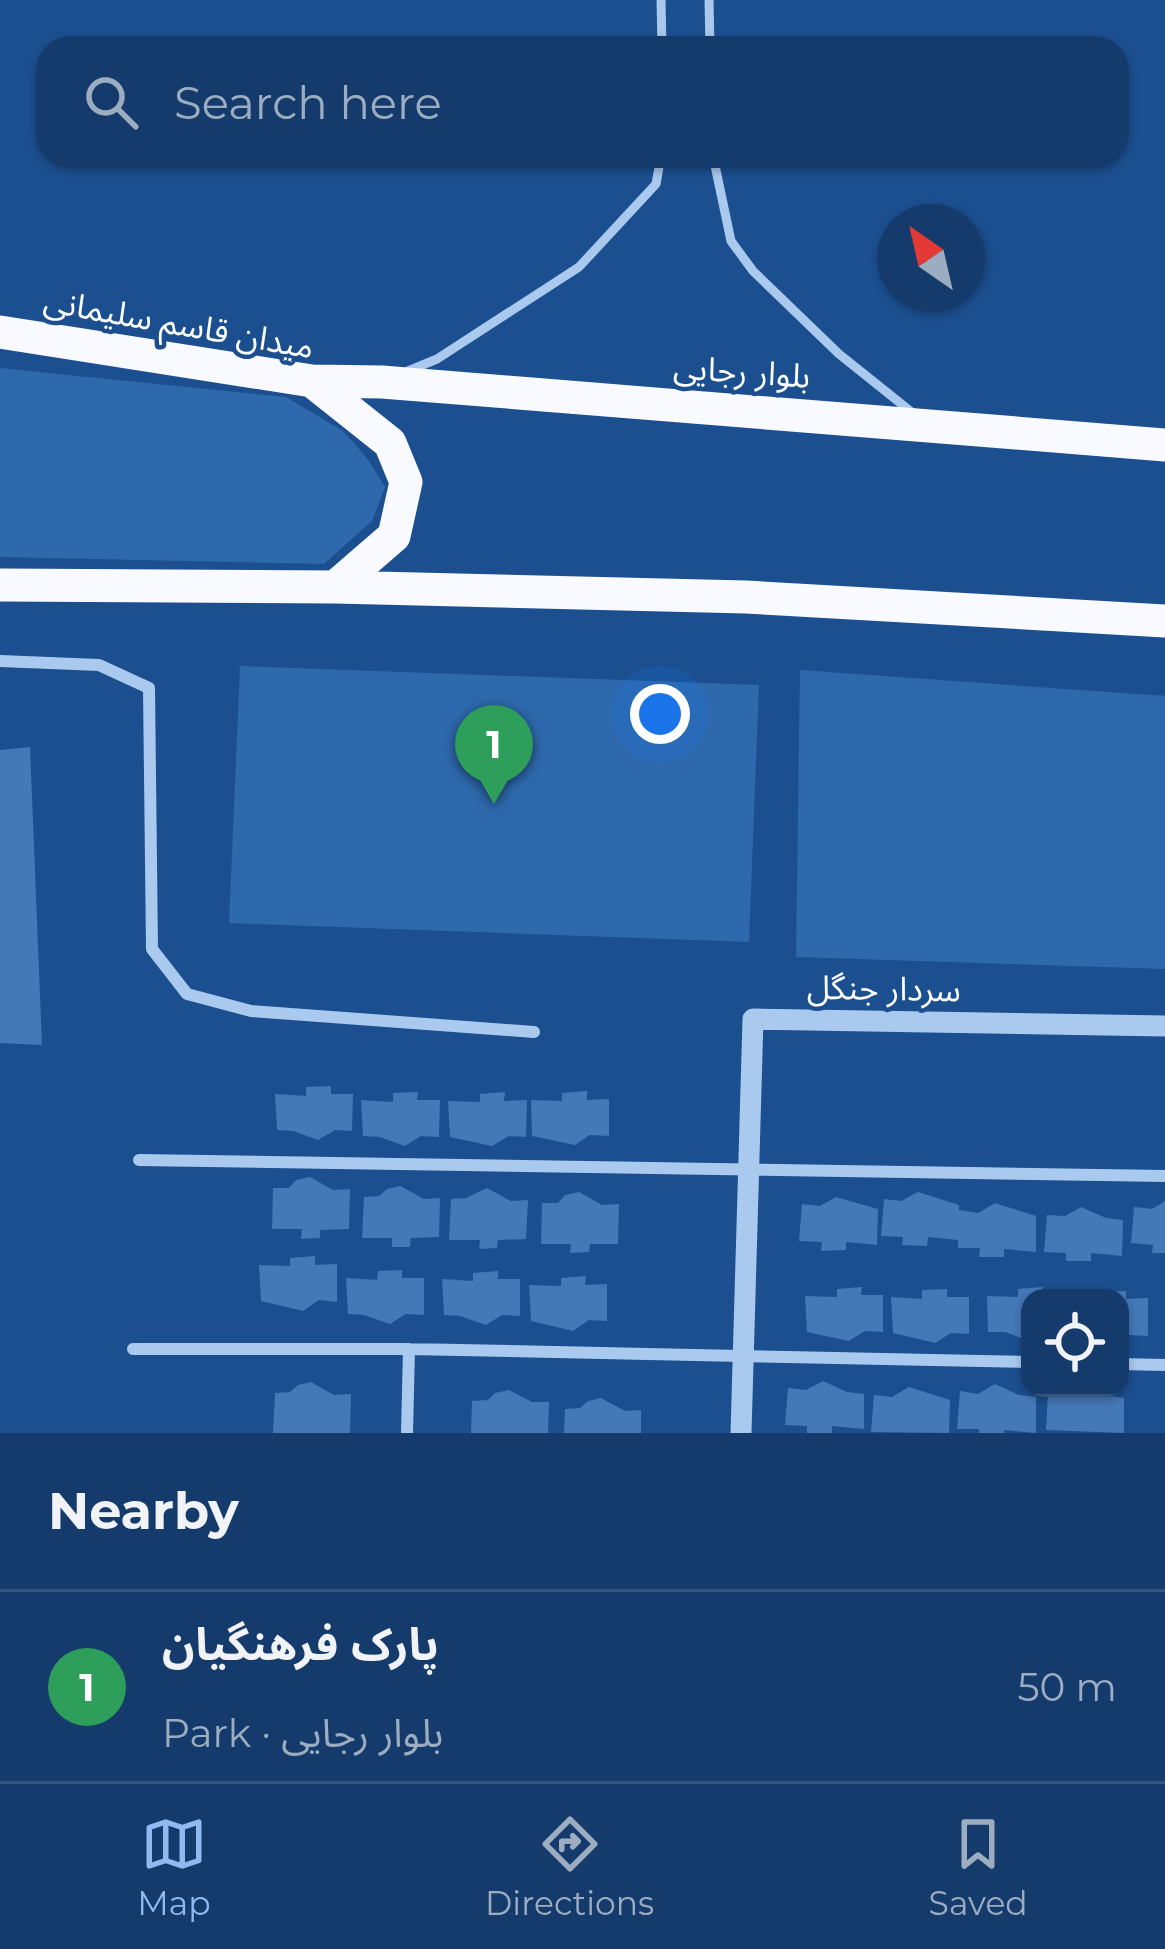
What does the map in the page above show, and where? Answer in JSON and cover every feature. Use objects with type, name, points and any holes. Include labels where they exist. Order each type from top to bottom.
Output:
[{"type":"highway","name":"میدان قاسم سلیمانی","points":[[3,331],[312,381],[390,443],[406,482],[394,536],[335,587]]},
{"type":"highway","name":"بلوار رجایی","points":[[312,381],[382,382],[1165,445]]},
{"type":"highway","points":[[0,585],[746,597],[1165,621]]},
{"type":"street","points":[[0,661],[99,665],[149,688],[152,949],[187,994],[250,1011],[534,1032]]},
{"type":"street","name":"سردار جنگل","points":[[747,1169],[753,1019],[1165,1026]]},
{"type":"street","points":[[139,1160],[1165,1176]]},
{"type":"street","points":[[741,1433],[747,1169]]},
{"type":"street","points":[[133,1348],[1021,1362]]},
{"type":"street","points":[[407,1433],[409,1349]]},
{"type":"street","points":[[1129,1364],[1165,1366]]},
{"type":"lane","points":[[661,0],[662,36]]},
{"type":"lane","points":[[709,0],[710,36]]},
{"type":"lane","points":[[382,382],[437,359],[579,267],[656,184],[659,168]]},
{"type":"lane","points":[[716,168],[731,241],[753,272],[838,354],[928,424]]},
{"type":"shaded area","points":[[0,368],[286,397],[343,431],[385,487],[372,521],[324,564],[0,557]]},
{"type":"shaded area","points":[[240,666],[759,685],[749,942],[229,923]]},
{"type":"shaded area","points":[[800,670],[1165,696],[1165,969],[796,957]]},
{"type":"building","points":[[30,747],[42,1045],[0,1043],[0,750]]},
{"type":"building","points":[[331,1086],[331,1094],[353,1094],[352,1131],[335,1130],[318,1140],[277,1130],[275,1094],[306,1096],[306,1087]]},
{"type":"building","points":[[587,1091],[587,1100],[609,1099],[609,1136],[590,1135],[575,1145],[532,1136],[531,1100],[562,1101],[562,1093]]},
{"type":"building","points":[[418,1092],[417,1100],[440,1100],[439,1137],[421,1136],[405,1146],[363,1136],[361,1100],[393,1102],[393,1093]]},
{"type":"building","points":[[505,1092],[504,1101],[527,1100],[526,1137],[509,1136],[492,1146],[450,1137],[448,1101],[480,1102],[480,1094]]},
{"type":"building","points":[[310,1177],[333,1190],[350,1189],[349,1229],[320,1230],[320,1238],[301,1239],[302,1229],[272,1229],[273,1188],[289,1188],[296,1180]]},
{"type":"building","points":[[400,1186],[424,1199],[440,1198],[439,1237],[411,1238],[410,1247],[392,1247],[392,1238],[362,1238],[364,1197]]},
{"type":"building","points":[[487,1188],[511,1201],[528,1200],[526,1239],[498,1240],[497,1248],[479,1249],[480,1240],[449,1240],[451,1199]]},
{"type":"building","points":[[579,1192],[602,1205],[619,1204],[618,1244],[590,1244],[589,1252],[570,1253],[571,1244],[541,1244],[542,1203],[558,1203],[565,1195]]},
{"type":"building","points":[[918,1192],[959,1205],[959,1210],[978,1213],[995,1203],[1036,1216],[1036,1252],[1004,1249],[1004,1257],[979,1257],[980,1248],[958,1248],[958,1240],[928,1237],[927,1246],[902,1245],[903,1237],[881,1236],[884,1199],[901,1201]]},
{"type":"building","points":[[836,1197],[878,1209],[877,1245],[846,1242],[846,1250],[821,1251],[822,1242],[799,1241],[802,1204],[820,1206]]},
{"type":"building","points":[[1165,1201],[1165,1253],[1152,1253],[1153,1245],[1131,1243],[1134,1207],[1152,1209]]},
{"type":"building","points":[[1081,1207],[1123,1220],[1122,1256],[1091,1253],[1091,1261],[1066,1261],[1066,1253],[1044,1252],[1047,1215],[1065,1216]]},
{"type":"building","points":[[315,1256],[315,1265],[337,1264],[337,1302],[319,1300],[303,1311],[261,1301],[259,1265],[290,1266],[290,1258]]},
{"type":"building","points":[[402,1270],[402,1278],[424,1278],[424,1315],[406,1314],[390,1324],[348,1314],[346,1278],[377,1280],[378,1271]]},
{"type":"building","points":[[498,1271],[498,1279],[520,1279],[520,1316],[502,1315],[486,1325],[444,1315],[442,1279],[473,1281],[473,1273]]},
{"type":"building","points":[[586,1276],[585,1285],[607,1284],[607,1321],[589,1320],[573,1331],[531,1321],[529,1285],[561,1286],[561,1278]]},
{"type":"building","points":[[862,1287],[861,1295],[883,1295],[883,1332],[865,1331],[849,1341],[807,1332],[805,1296],[837,1297],[837,1289]]},
{"type":"building","points":[[1043,1287],[1021,1289],[1021,1338],[988,1332],[987,1296],[1018,1297],[1018,1289]]},
{"type":"building","points":[[947,1289],[947,1297],[969,1297],[969,1334],[951,1333],[935,1343],[893,1333],[891,1297],[922,1299],[922,1290]]},
{"type":"building","points":[[1148,1298],[1148,1336],[1130,1335],[1129,1299]]},
{"type":"building","points":[[823,1381],[864,1394],[864,1429],[832,1426],[832,1433],[807,1433],[807,1426],[785,1425],[788,1388],[806,1390]]},
{"type":"building","points":[[311,1382],[334,1395],[351,1394],[350,1433],[273,1433],[275,1393]]},
{"type":"building","points":[[995,1384],[1021,1397],[1036,1397],[1036,1433],[957,1429],[960,1391],[978,1394]]},
{"type":"building","points":[[909,1387],[950,1400],[949,1433],[871,1432],[874,1395],[892,1397]]},
{"type":"building","points":[[509,1390],[532,1402],[549,1402],[548,1433],[471,1433],[472,1401],[488,1400]]},
{"type":"building","points":[[1048,1397],[1124,1398],[1124,1433],[1046,1430]]},
{"type":"building","points":[[601,1398],[625,1411],[641,1410],[641,1433],[564,1433],[565,1409]]},
{"type":"place","name":"پارک فرهنگیان","points":[[494,804]]}]
